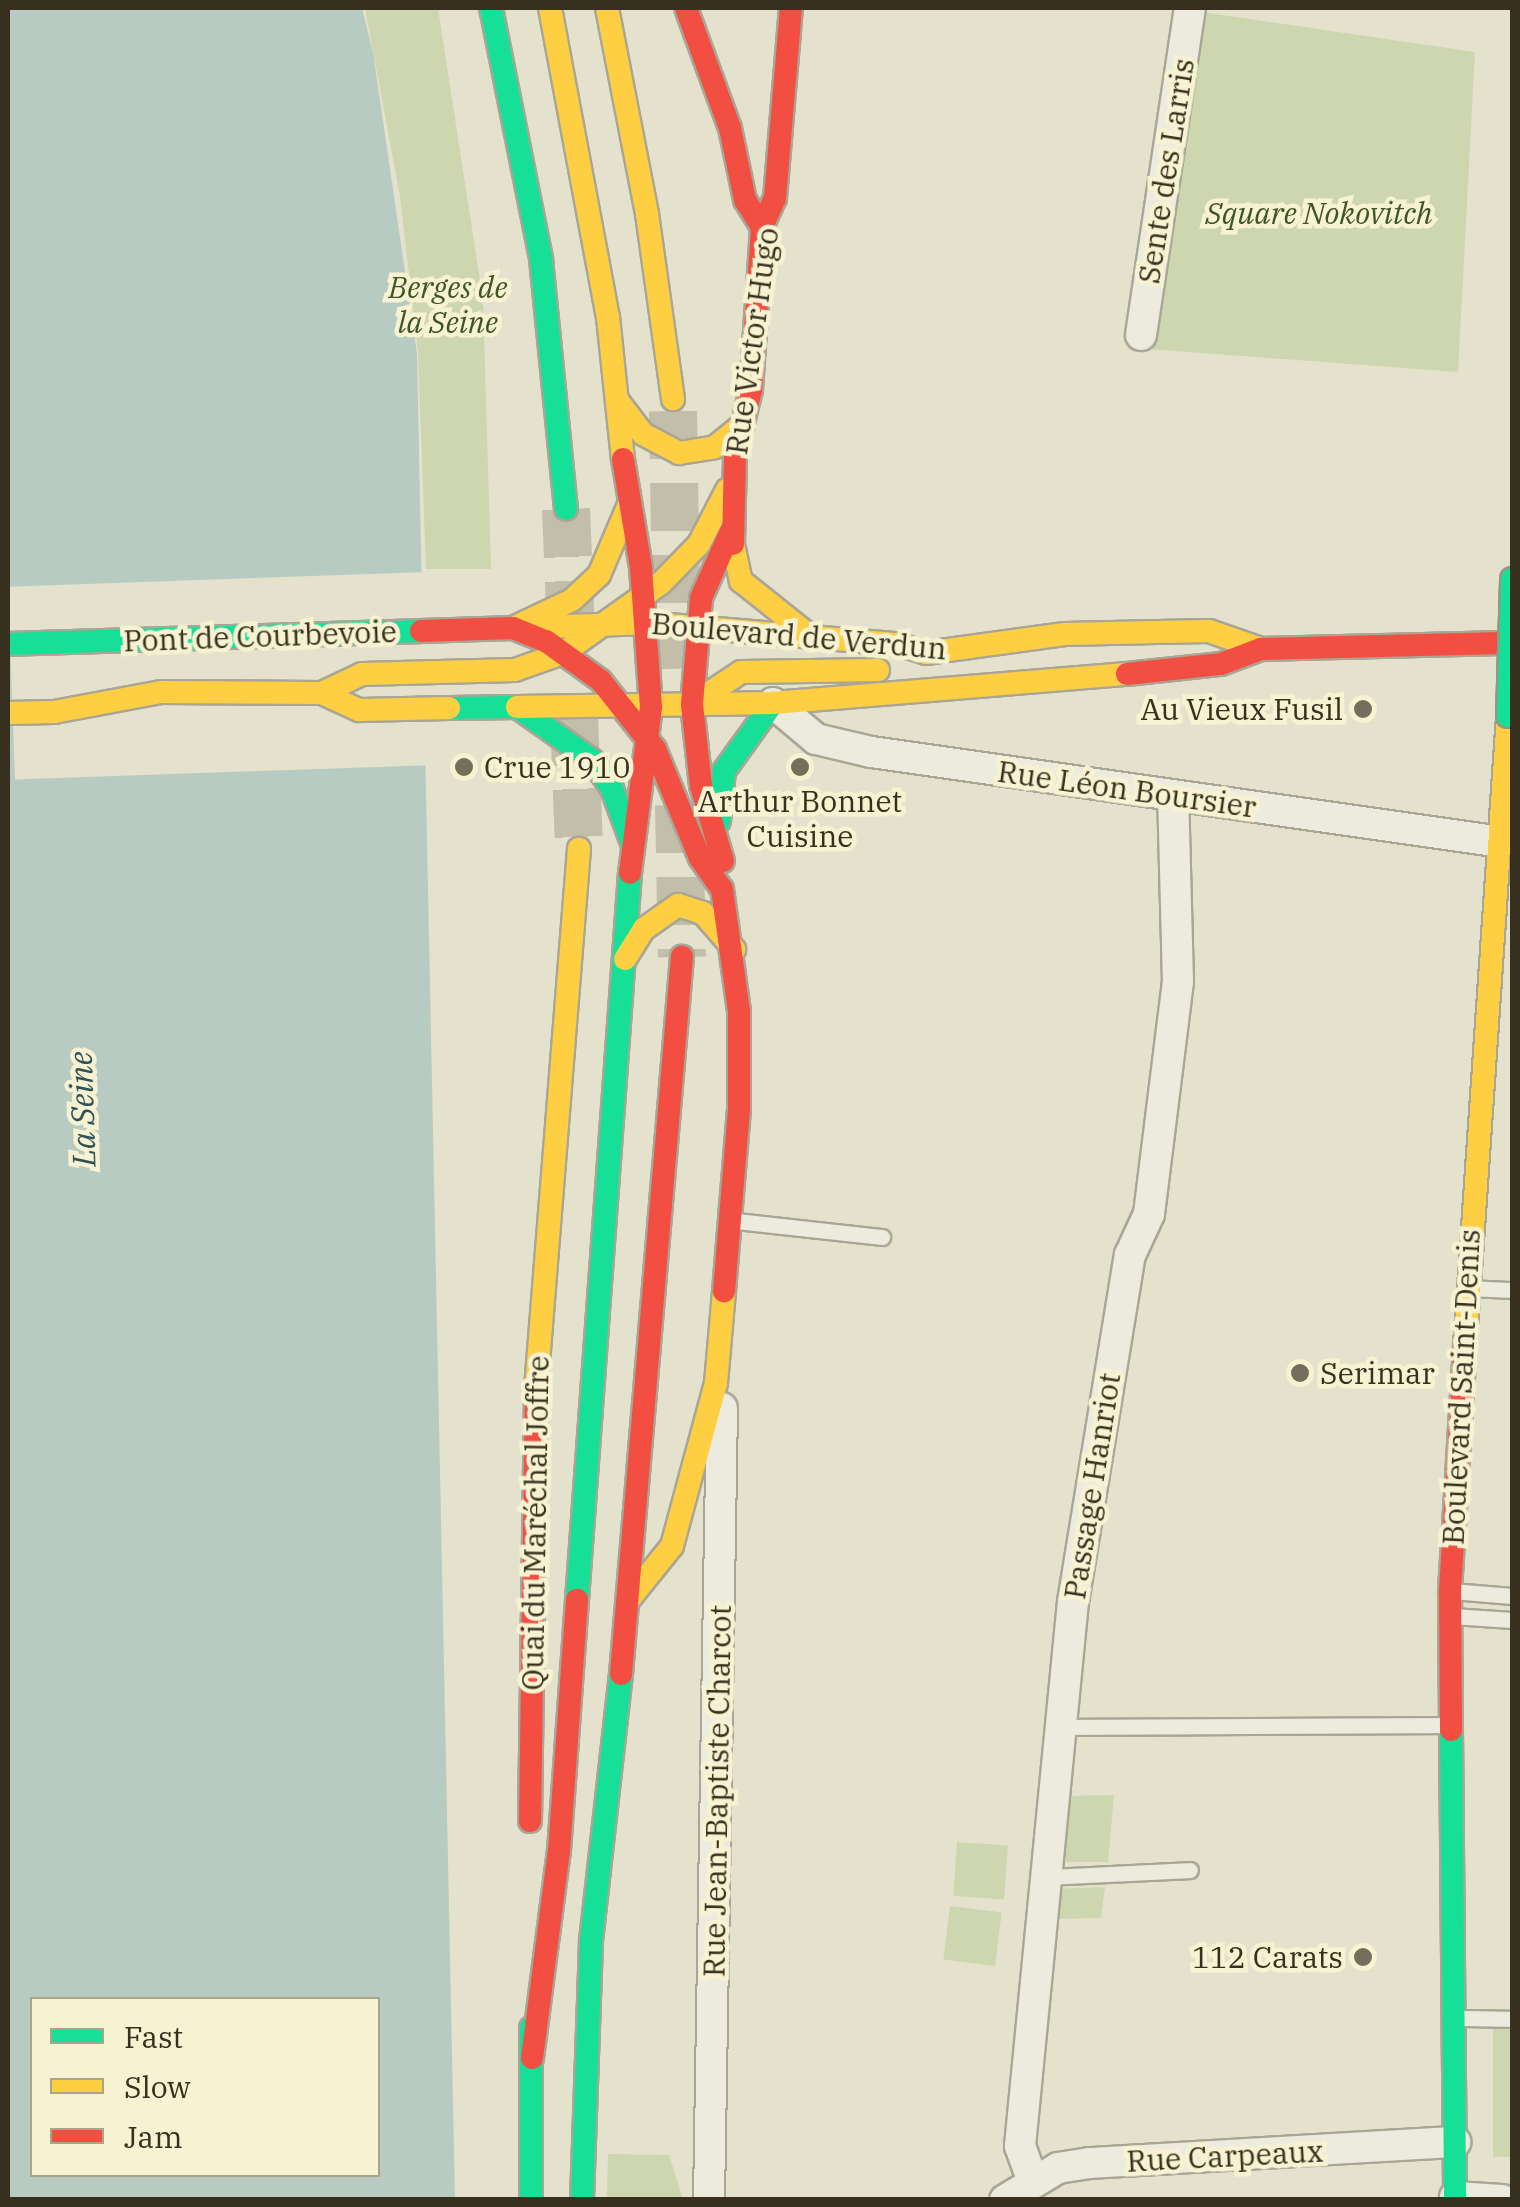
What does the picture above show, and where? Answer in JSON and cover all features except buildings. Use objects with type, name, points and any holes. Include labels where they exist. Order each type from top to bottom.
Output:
[{"type":"main road","points":[[491,8],[540,259],[566,509]]},
{"type":"main road","points":[[532,2058],[559,1851],[632,843],[650,752],[651,706],[644,597],[628,507],[586,181],[550,8]]},
{"type":"main road","points":[[607,8],[647,214],[672,400]]},
{"type":"main road","points":[[686,8],[730,128],[746,200],[762,227]]},
{"type":"main road","name":"Rue Victor Hugo","points":[[792,8],[775,198],[762,227],[756,349],[732,476],[730,533],[741,581],[814,639]]},
{"type":"main road","points":[[617,400],[652,442],[680,452],[715,447],[742,424]]},
{"type":"main road","points":[[322,693],[362,674],[516,670],[563,652],[614,622],[699,544],[732,476]]},
{"type":"main road","points":[[513,628],[572,600],[599,575],[628,507]]},
{"type":"main road","points":[[723,862],[701,786],[692,704],[695,629],[730,533]]},
{"type":"main road","name":"Boulevard Saint-Denis","points":[[1456,2198],[1447,1725],[1449,1616],[1465,1288],[1495,842],[1508,716],[1512,577]]},
{"type":"main road","name":"Boulevard de Verdun","points":[[513,628],[646,623],[897,644],[926,653],[1134,631],[1208,630],[1261,649]]},
{"type":"main road","points":[[513,628],[563,652],[624,707],[700,858],[722,890]]},
{"type":"main road","name":"Pont de Courbevoie","points":[[8,644],[513,628]]},
{"type":"main road","name":"Boulevard de Verdun","points":[[517,707],[773,703],[1154,672],[1221,664],[1261,649],[1512,643]]},
{"type":"main road","points":[[650,752],[692,704],[740,672],[908,670],[926,653]]},
{"type":"main road","name":"Pont de Courbevoie","points":[[8,713],[54,712],[133,692],[322,693],[359,710],[517,707]]},
{"type":"main road","points":[[630,1598],[672,1546],[716,1383],[733,1220],[740,1064],[734,950],[722,890],[719,794],[724,771],[773,703]]},
{"type":"main road","points":[[517,707],[592,760],[612,789],[632,843]]},
{"type":"main road","name":"Quai du Maréchal Joffre","points":[[530,1840],[536,1388],[580,849]]},
{"type":"main road","points":[[625,959],[644,929],[678,905],[712,920],[734,950]]},
{"type":"main road","points":[[582,2200],[591,1942],[630,1598],[682,957]]},
{"type":"main road","points":[[529,1877],[531,2200]]},
{"type":"street","name":"Sente des Larris","points":[[1141,335],[1190,8]]},
{"type":"street","name":"Rue Léon Boursier","points":[[773,703],[826,744],[1495,842]]},
{"type":"street","name":"Passage Hanriot","points":[[1032,2180],[1020,2146],[1073,1602],[1130,1256],[1150,1214],[1178,982],[1173,796]]},
{"type":"street","name":"Rue Jean-Baptiste Charcot","points":[[709,2200],[724,1419],[716,1383]]},
{"type":"street","name":"Rue Carpeaux","points":[[1005,2200],[1032,2180],[1090,2164],[1455,2142]]},
{"type":"street","points":[[1456,2198],[1502,2200]]},
{"type":"lane","points":[[733,1220],[882,1237]]},
{"type":"lane","points":[[1465,1288],[1512,1290]]},
{"type":"lane","points":[[1450,1591],[1512,1596]]},
{"type":"lane","points":[[1449,1616],[1512,1620]]},
{"type":"lane","points":[[1061,1726],[1447,1725]]},
{"type":"lane","points":[[1046,1876],[1190,1870]]},
{"type":"lane","points":[[1452,2018],[1512,2019]]},
{"type":"green space","name":"Berges de la Seine","points":[[365,8],[438,8],[483,300],[491,569],[426,569],[418,352],[400,196]]},
{"type":"green space","name":"Square Nokovitch","points":[[1201,12],[1475,52],[1458,372],[1148,349]]},
{"type":"green space","points":[[1114,1795],[1108,1862],[1058,1862],[1065,1796]]},
{"type":"green space","points":[[957,1842],[1008,1846],[1004,1899],[953,1896]]},
{"type":"green space","points":[[1105,1887],[1101,1918],[1049,1919],[1052,1889]]},
{"type":"green space","points":[[950,1906],[1002,1912],[995,1966],[943,1960]]},
{"type":"green space","points":[[1493,2029],[1512,2029],[1512,2157],[1493,2157]]},
{"type":"green space","points":[[608,2154],[669,2155],[683,2199],[607,2199]]},
{"type":"water","name":"La Seine","points":[[8,8],[362,8],[373,52],[417,354],[455,2199],[8,2200]]},
{"type":"pier","points":[[428,572],[435,765],[15,780],[8,587]]},
{"type":"tunnel","points":[[673,411],[677,669]]},
{"type":"tunnel","points":[[566,509],[571,635]]},
{"type":"tunnel","points":[[574,717],[579,849]]},
{"type":"tunnel","points":[[679,805],[682,957]]},
{"type":"traffic: fast","points":[[491,8],[541,259],[566,509]]},
{"type":"traffic: fast","points":[[1508,716],[1512,579]]},
{"type":"traffic: fast","points":[[8,644],[421,631]]},
{"type":"traffic: fast","points":[[719,821],[724,771],[773,703]]},
{"type":"traffic: fast","points":[[449,708],[517,707],[592,760],[612,789],[632,843]]},
{"type":"traffic: fast","points":[[577,1600],[630,873]]},
{"type":"traffic: fast","points":[[582,2200],[591,1941],[621,1674]]},
{"type":"traffic: fast","points":[[1451,1730],[1455,2200]]},
{"type":"traffic: fast","points":[[531,2028],[531,2200]]},
{"type":"traffic: slow","points":[[550,8],[608,317],[623,459]]},
{"type":"traffic: slow","points":[[607,8],[647,214],[673,399]]},
{"type":"traffic: slow","points":[[617,400],[643,434],[679,453],[715,447],[743,424]]},
{"type":"traffic: slow","points":[[322,693],[362,674],[515,670],[563,653],[661,583],[699,544],[727,490]]},
{"type":"traffic: slow","points":[[513,628],[572,600],[599,575],[628,507]]},
{"type":"traffic: slow","points":[[733,544],[741,581],[814,639]]},
{"type":"traffic: slow","points":[[519,628],[646,623],[897,644],[926,653],[1065,634],[1209,631],[1261,649]]},
{"type":"traffic: slow","points":[[690,706],[741,672],[878,670]]},
{"type":"traffic: slow","points":[[517,707],[773,703],[1127,674]]},
{"type":"traffic: slow","points":[[8,713],[54,712],[161,692],[322,693],[359,710],[449,708]]},
{"type":"traffic: slow","points":[[1465,1345],[1508,716]]},
{"type":"traffic: slow","points":[[536,1388],[579,849]]},
{"type":"traffic: slow","points":[[625,959],[644,929],[678,905],[703,913],[734,949]]},
{"type":"traffic: slow","points":[[630,1598],[672,1546],[716,1383],[724,1291]]},
{"type":"traffic: jam","points":[[686,8],[730,128],[745,200],[762,227]]},
{"type":"traffic: jam","points":[[733,544],[735,455],[751,390],[762,227],[775,198],[791,8]]},
{"type":"traffic: jam","points":[[623,459],[641,568],[651,707],[630,873]]},
{"type":"traffic: jam","points":[[723,861],[701,786],[692,704],[701,598],[730,533]]},
{"type":"traffic: jam","points":[[421,631],[513,628],[546,641],[601,681],[655,749],[700,858],[722,889],[739,1011],[739,1109],[724,1291]]},
{"type":"traffic: jam","points":[[1127,674],[1221,664],[1261,649],[1512,643]]},
{"type":"traffic: jam","points":[[621,1674],[682,957]]},
{"type":"traffic: jam","points":[[1451,1730],[1450,1591],[1465,1345]]},
{"type":"traffic: jam","points":[[530,1821],[536,1388]]},
{"type":"traffic: jam","points":[[532,2058],[559,1851],[577,1600]]},
{"type":"place","name":"Au Vieux Fusil","points":[[1363,709]]},
{"type":"place","name":"Crue 1910","points":[[464,767]]},
{"type":"place","name":"Arthur Bonnet Cuisine","points":[[800,767]]},
{"type":"place","name":"Serimar","points":[[1300,1373]]},
{"type":"place","name":"112 Carats","points":[[1363,1957]]}]
